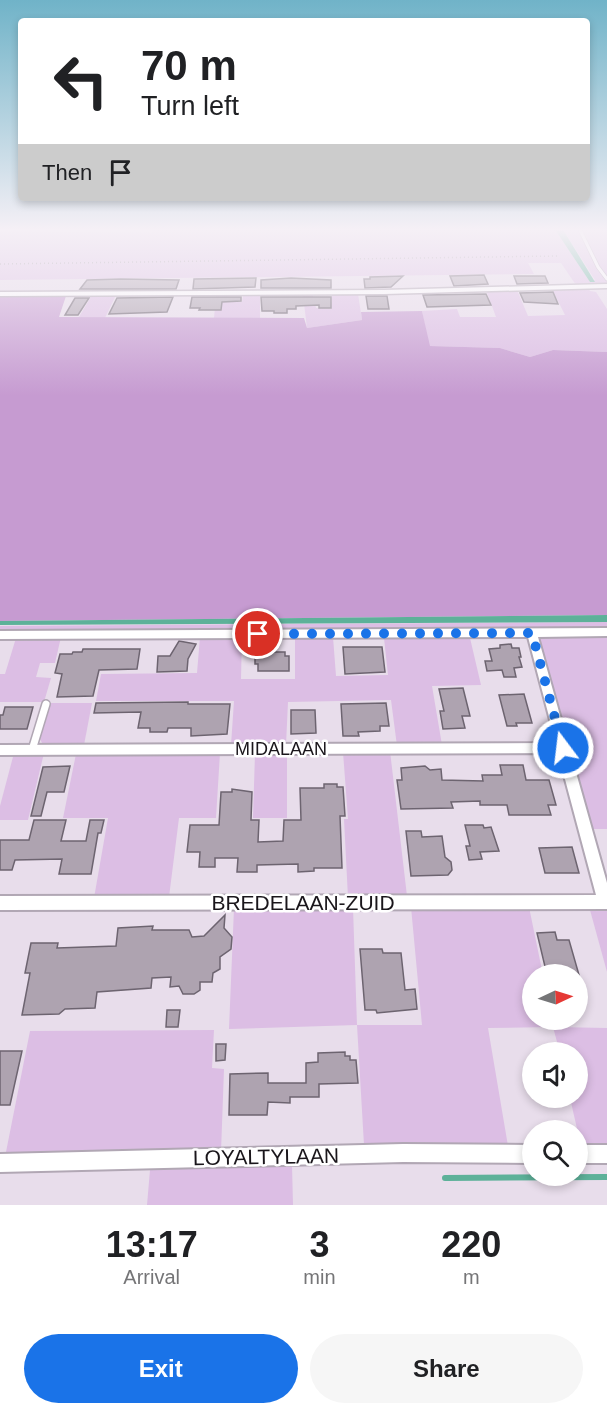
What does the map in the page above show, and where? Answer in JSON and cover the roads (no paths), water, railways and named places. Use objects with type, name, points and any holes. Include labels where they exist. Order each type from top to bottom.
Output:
[{"type":"street","points":[[0,294],[363,292],[607,286]]},
{"type":"street","points":[[0,635],[607,632]]},
{"type":"street","points":[[532,633],[606,903]]},
{"type":"street","name":"MIDALAAN","points":[[0,750],[563,748]]},
{"type":"street","name":"BREDELAAN-ZUID","points":[[0,903],[606,903]]},
{"type":"street","name":"LOYALTYLAAN","points":[[0,1163],[403,1153],[522,1154]]},
{"type":"street","points":[[588,1154],[607,1154]]},
{"type":"lane","points":[[32,750],[46,704]]},
{"type":"waterway","points":[[445,1178],[607,1177]]}]
